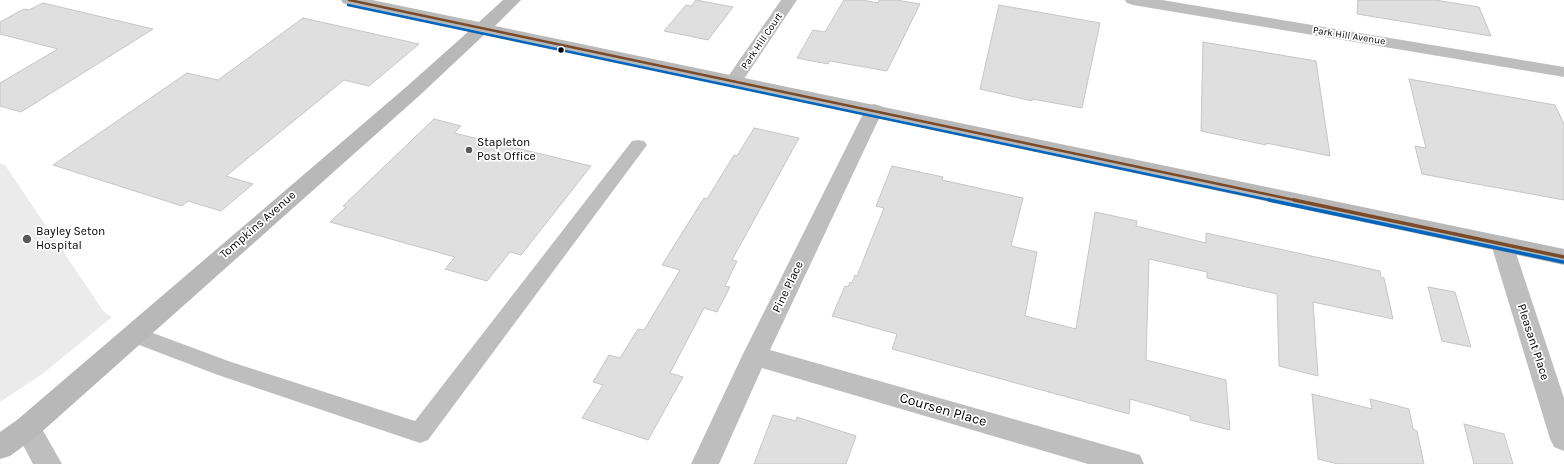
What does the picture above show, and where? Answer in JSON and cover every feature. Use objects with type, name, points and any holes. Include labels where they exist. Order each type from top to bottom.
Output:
[{"type":"street","points":[[349,0],[1564,257]]},
{"type":"street","name":"Tompkins Avenue","points":[[0,447],[27,428],[513,0]]},
{"type":"street","name":"Park Hill Court","points":[[734,81],[789,0]]},
{"type":"street","name":"Park Hill Avenue","points":[[1134,0],[1564,72]]},
{"type":"street","name":"Pine Place","points":[[705,464],[755,356],[874,110]]},
{"type":"street","name":"Pleasant Place","points":[[1502,244],[1564,439]]},
{"type":"street","name":"Coursen Place","points":[[755,356],[1130,464]]},
{"type":"street","points":[[27,428],[48,464]]},
{"type":"lane","points":[[134,334],[226,369],[420,433],[638,144]]},
{"type":"shaded area","points":[[0,163],[5,165],[104,312],[112,317],[41,375],[0,402]]},
{"type":"building","points":[[696,0],[733,7],[708,40],[664,31],[686,5],[691,6]]},
{"type":"building","points":[[844,0],[862,0],[878,3],[879,0],[896,0],[920,4],[887,71],[830,61],[828,64],[797,58],[813,30],[825,32]]},
{"type":"building","points":[[1358,0],[1435,0],[1479,7],[1491,36],[1357,14]]},
{"type":"building","points":[[43,3],[153,29],[21,112],[0,106],[0,83],[58,49],[0,34],[0,22],[24,9],[29,10]]},
{"type":"building","points":[[999,5],[1100,23],[1082,108],[1032,99],[1032,101],[980,89]]},
{"type":"building","points":[[303,18],[419,44],[369,86],[344,80],[226,176],[253,184],[221,211],[188,201],[182,206],[53,165],[187,73],[218,80]]},
{"type":"building","points":[[1203,42],[1316,61],[1330,156],[1266,143],[1266,145],[1201,131]]},
{"type":"building","points":[[1409,79],[1555,105],[1564,124],[1564,200],[1422,174],[1415,146],[1426,148]]},
{"type":"building","points":[[434,119],[461,126],[454,133],[591,166],[521,255],[510,252],[487,281],[445,269],[455,257],[330,222],[346,207],[343,206]]},
{"type":"building","points":[[754,128],[799,138],[732,260],[737,261],[725,286],[730,287],[717,312],[704,308],[670,373],[683,377],[648,440],[582,418],[603,385],[593,382],[609,355],[620,358],[638,329],[644,330],[680,270],[662,265],[704,198],[707,199],[734,155],[737,156]]},
{"type":"building","points":[[892,166],[943,177],[942,180],[1023,198],[1011,246],[1037,252],[1025,316],[1076,329],[1095,212],[1137,221],[1136,226],[1206,243],[1206,233],[1380,271],[1381,277],[1384,278],[1393,319],[1313,302],[1318,376],[1279,366],[1277,294],[1207,278],[1207,272],[1149,259],[1146,360],[1226,380],[1230,430],[1190,420],[1190,416],[1130,399],[1129,414],[892,349],[897,334],[832,316],[845,286],[848,287],[850,282],[852,283],[855,275],[857,276],[884,208],[876,206]]},
{"type":"building","points":[[1428,287],[1455,292],[1471,347],[1442,341]]},
{"type":"building","points":[[1312,394],[1372,409],[1370,399],[1409,409],[1413,429],[1417,431],[1424,464],[1338,464],[1318,459]]},
{"type":"building","points":[[773,415],[796,421],[797,417],[856,436],[846,464],[754,464]]},
{"type":"building","points":[[1464,424],[1504,434],[1513,464],[1474,464]]},
{"type":"transit line","points":[[349,0],[1564,257]]},
{"type":"transit line","points":[[348,5],[1563,262]]},
{"type":"place","name":"Stapleton Post Office","points":[[469,150]]},
{"type":"place","name":"Bayley Seton Hospital","points":[[27,239]]}]
